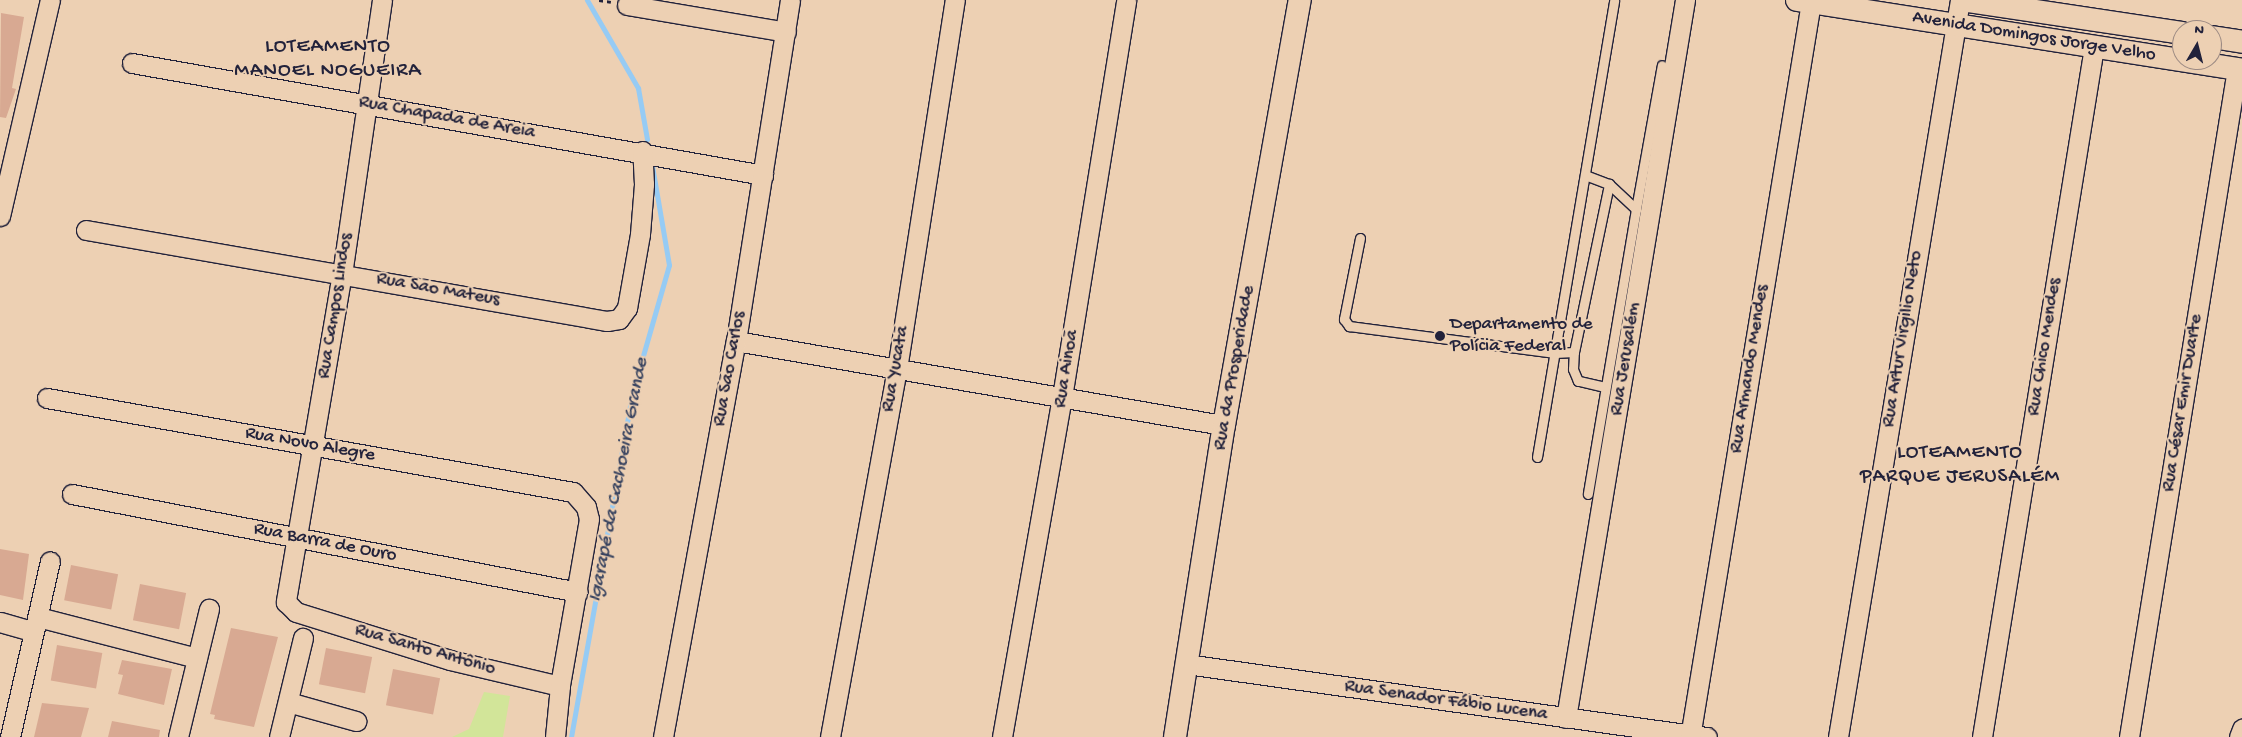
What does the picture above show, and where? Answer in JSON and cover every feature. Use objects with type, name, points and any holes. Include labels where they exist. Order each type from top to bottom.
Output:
[{"type":"street","points":[[0,216],[8,144],[50,0]]},
{"type":"street","name":"Rua Campos Lindos","points":[[291,610],[286,595],[342,273],[382,0]]},
{"type":"street","name":"Rua São Carlos","points":[[662,737],[736,341],[790,0]]},
{"type":"street","name":"Rua Yucatã","points":[[830,737],[897,368],[955,0]]},
{"type":"street","name":"Rua Ainoã","points":[[1002,737],[1062,397],[1126,0]]},
{"type":"street","name":"Rua da Prosperidade","points":[[1175,737],[1224,425],[1300,0]]},
{"type":"street","name":"Rua Jerusalém","points":[[1566,718],[1685,0]]},
{"type":"street","name":"Rua Artur Virgilio Neto","points":[[1838,737],[1954,25],[1961,0]]},
{"type":"street","name":"Avenida Domingos Jorge Velho","points":[[1961,0],[2172,32]]},
{"type":"street","name":"Avenida Domingos Jorge Velho","points":[[1804,1],[2239,70]]},
{"type":"street","name":"Rua Armando Mendes","points":[[1695,736],[1804,1]]},
{"type":"street","points":[[627,4],[786,32]]},
{"type":"street","points":[[2222,39],[2242,42]]},
{"type":"street","name":"Rua Chico Mendes","points":[[1982,737],[2094,47]]},
{"type":"street","name":"Rua Chapada de Areia","points":[[132,63],[642,151],[763,175]]},
{"type":"street","name":"Rua César Emir Duarte","points":[[2129,737],[2239,70]]},
{"type":"street","name":"Rua São Mateus","points":[[86,230],[342,273],[607,321],[619,319],[627,308],[640,234],[644,184],[642,151]]},
{"type":"street","points":[[736,341],[1224,425]]},
{"type":"street","name":"Rua Novo Alegre","points":[[46,398],[573,492],[586,507],[589,519],[578,592]]},
{"type":"street","name":"Rua Barra de Ouro","points":[[72,494],[578,592]]},
{"type":"street","points":[[8,725],[36,624],[50,561]]},
{"type":"street","points":[[555,737],[560,686],[578,592]]},
{"type":"street","points":[[178,737],[208,609]]},
{"type":"street","name":"Rua Santo Antônio","points":[[291,610],[450,660],[560,686]]},
{"type":"street","points":[[0,622],[36,624],[197,658]]},
{"type":"street","points":[[279,737],[303,638]]},
{"type":"street","name":"Rua Senador Fábio Lucena","points":[[1186,664],[1695,736]]},
{"type":"street","points":[[288,702],[356,721]]},
{"type":"street","points":[[2239,737],[2242,729]]},
{"type":"lane","points":[[1537,457],[1614,0]]},
{"type":"lane","points":[[1588,494],[1662,65]]},
{"type":"lane","points":[[1585,175],[1609,184],[1636,209]]},
{"type":"lane","points":[[1605,387],[1578,381],[1573,369],[1574,352],[1609,184]]},
{"type":"lane","points":[[1360,238],[1344,319],[1349,326],[1555,353],[1574,352]]},
{"type":"green space","points":[[484,692],[510,696],[503,737],[452,737],[469,729]]},
{"type":"building","points":[[1,13],[24,17],[12,88],[16,89],[6,118],[0,117]]},
{"type":"building","points":[[0,549],[29,554],[23,600],[0,595]]},
{"type":"building","points":[[71,565],[118,574],[111,609],[64,600]]},
{"type":"building","points":[[140,584],[186,593],[179,629],[133,620]]},
{"type":"building","points":[[231,628],[278,637],[254,727],[214,719],[215,715],[210,714]]},
{"type":"building","points":[[57,645],[102,653],[96,688],[51,680]]},
{"type":"building","points":[[326,648],[372,657],[365,693],[319,684]]},
{"type":"building","points":[[122,660],[172,669],[164,705],[118,694],[123,675],[118,674]]},
{"type":"building","points":[[393,669],[440,678],[433,714],[386,705]]},
{"type":"building","points":[[42,703],[89,708],[81,737],[34,737]]},
{"type":"building","points":[[112,721],[160,730],[159,737],[108,737]]},
{"type":"waterway","name":"Igarapé da Cachoeira Grande","points":[[587,0],[638,88],[647,139]]},
{"type":"waterway","name":"Igarapé da Cachoeira Grande","points":[[571,737],[632,394],[669,265],[652,166]]},
{"type":"place","name":"Departamento de Polícia Federal","points":[[1440,336]]},
{"type":"district","name":"LOTEAMENTO MANOEL NOGUEIRA","points":[[328,60]]},
{"type":"district","name":"LOTEAMENTO PARQUE JERUSALÉM","points":[[1960,466]]}]
